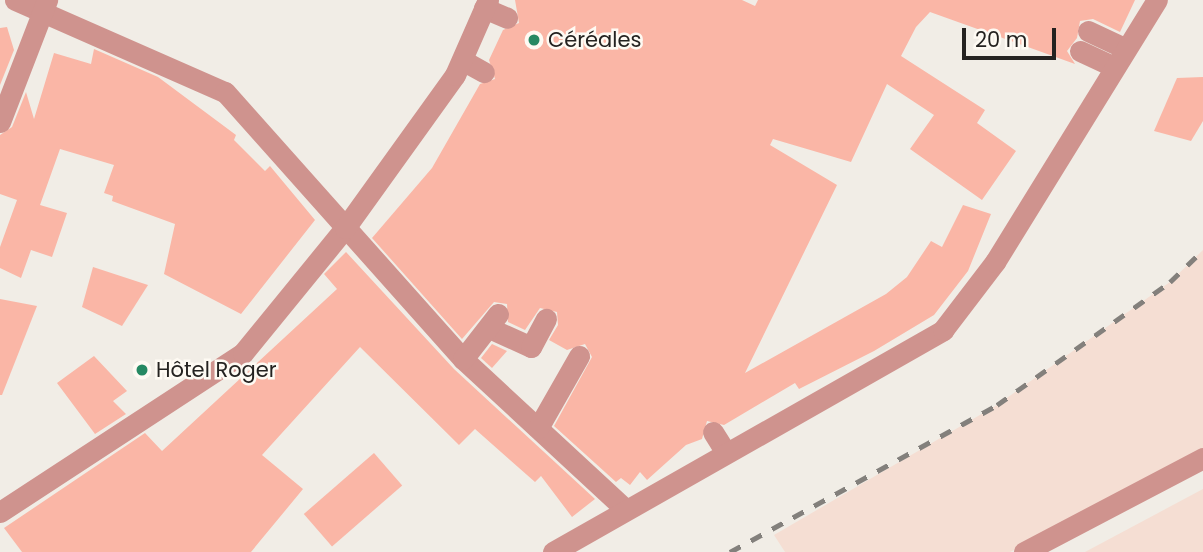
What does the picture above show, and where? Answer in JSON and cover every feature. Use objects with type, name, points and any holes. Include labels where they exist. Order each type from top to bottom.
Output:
[{"type":"street","points":[[15,0],[44,6],[225,92],[463,359],[624,508]]},
{"type":"street","points":[[553,552],[624,508],[673,469],[725,452],[943,330],[995,262],[1118,57],[1157,0]]},
{"type":"street","points":[[0,512],[243,353],[345,228],[462,60],[486,4],[507,18]]},
{"type":"street","points":[[0,122],[44,6]]},
{"type":"street","points":[[1084,41],[1118,57]]},
{"type":"street","points":[[462,60],[484,72]]},
{"type":"street","points":[[463,359],[494,321],[531,347],[546,319]]},
{"type":"street","points":[[538,428],[579,356]]},
{"type":"street","points":[[713,432],[725,452]]},
{"type":"street","points":[[1024,552],[1203,458]]},
{"type":"shaded area","points":[[1203,250],[1203,450],[1010,552],[785,552],[774,535],[997,405],[1170,282]]},
{"type":"shaded area","points":[[1203,489],[1203,552],[1085,552]]},
{"type":"building","points":[[515,0],[742,0],[755,6],[758,0],[1135,0],[1120,32],[1093,19],[1080,21],[1077,38],[1067,51],[1075,64],[930,12],[916,27],[901,56],[985,110],[977,123],[1016,151],[982,200],[910,149],[934,115],[887,84],[851,162],[773,139],[770,145],[837,185],[745,373],[886,294],[907,277],[931,241],[942,247],[963,205],[991,214],[968,271],[934,315],[874,351],[799,389],[795,383],[724,425],[707,421],[702,439],[686,445],[647,480],[640,472],[630,485],[621,478],[616,482],[554,426],[592,357],[585,344],[567,350],[549,340],[558,325],[557,312],[540,308],[525,330],[508,322],[507,304],[494,302],[462,339],[372,238],[432,168],[480,84],[495,79],[489,60],[503,30],[519,23]]},
{"type":"building","points":[[7,27],[14,50],[0,85],[0,28]]},
{"type":"building","points":[[94,49],[158,77],[236,135],[234,140],[265,171],[270,166],[315,220],[241,314],[164,274],[175,224],[112,201],[113,196],[104,193],[114,165],[60,149],[40,205],[67,213],[52,257],[31,250],[21,278],[0,268],[0,247],[17,200],[0,194],[0,135],[12,127],[26,92],[34,119],[54,53],[91,64]]},
{"type":"building","points":[[1203,77],[1203,121],[1191,141],[1154,131],[1177,78]]},
{"type":"building","points":[[346,252],[454,369],[595,499],[572,517],[541,476],[535,482],[475,429],[459,445],[360,347],[262,455],[303,489],[251,552],[22,552],[4,528],[145,433],[162,451],[337,289],[324,274]]},
{"type":"building","points":[[93,267],[148,285],[122,326],[82,307]]},
{"type":"building","points":[[0,299],[37,306],[2,395],[0,395]]},
{"type":"building","points":[[492,344],[507,351],[492,368],[481,358]]},
{"type":"building","points":[[94,356],[127,391],[113,401],[126,414],[95,434],[57,383]]},
{"type":"building","points":[[374,453],[402,485],[332,546],[304,514]]},
{"type":"railway","points":[[730,552],[997,405],[1170,282],[1203,250]]},
{"type":"place","name":"Céréales","points":[[534,40]]},
{"type":"place","name":"Hôtel Roger","points":[[142,370]]}]
